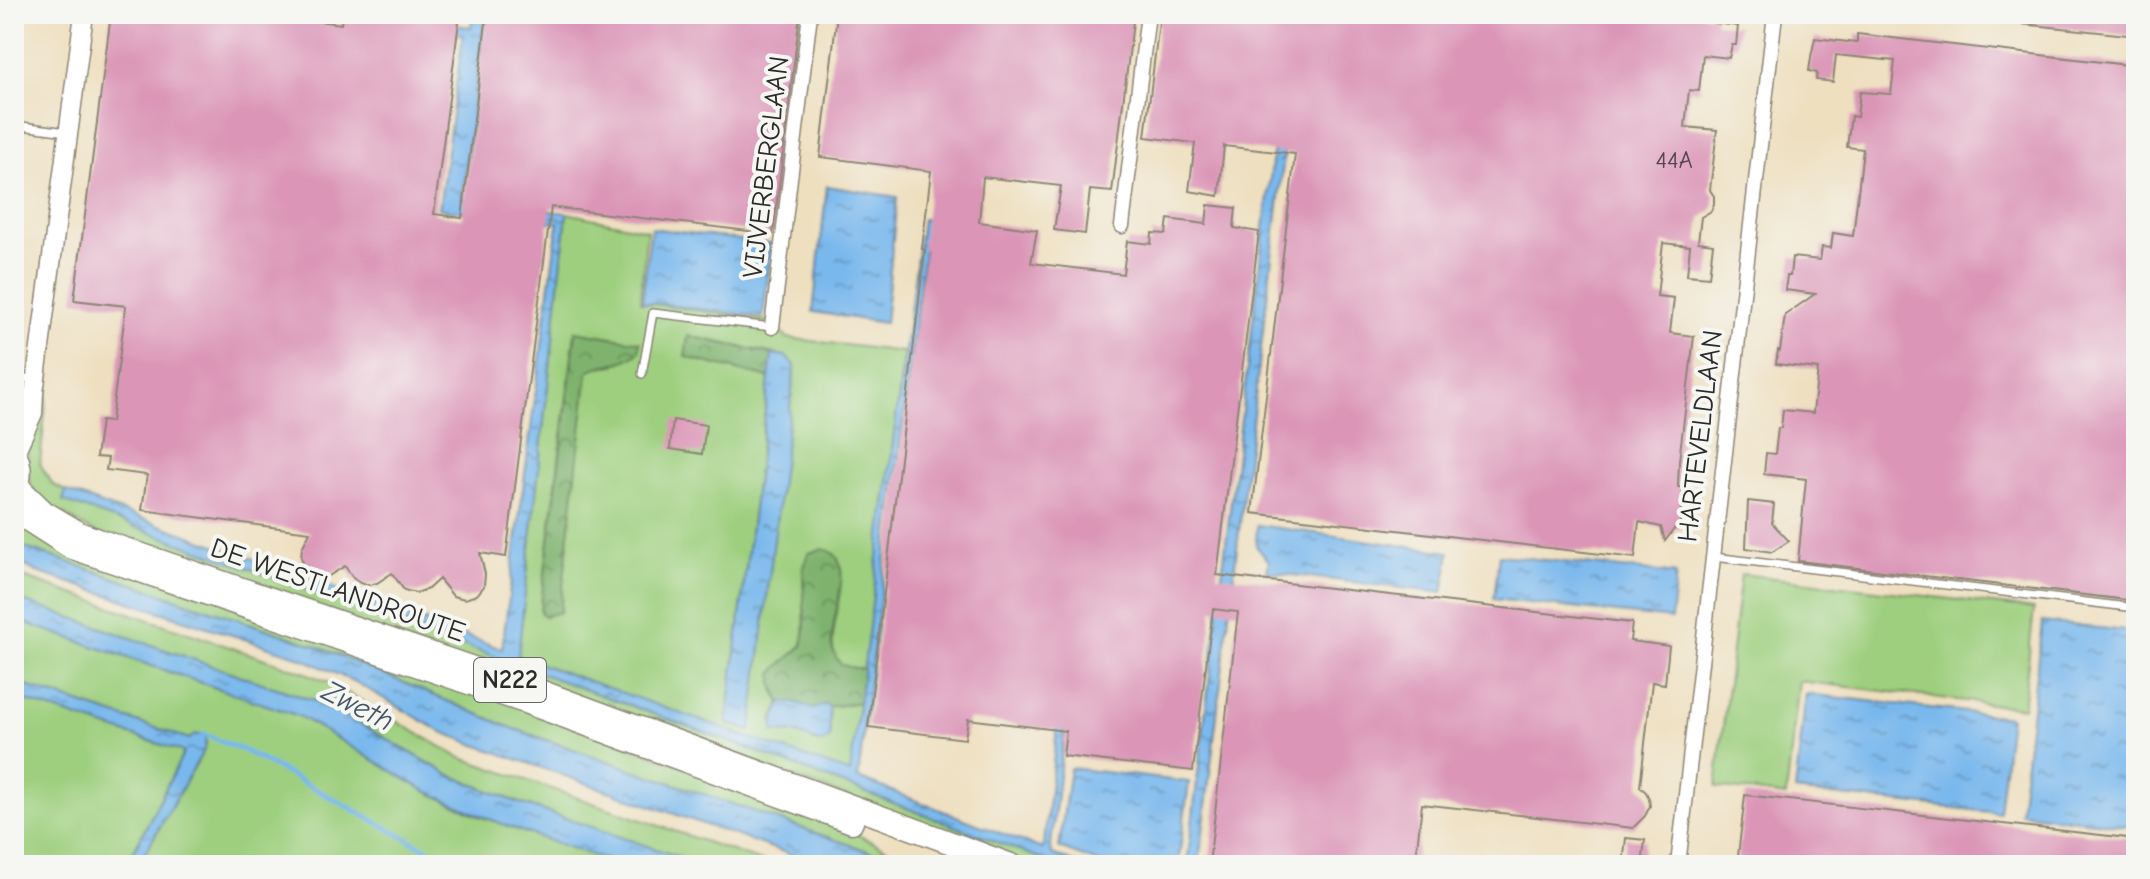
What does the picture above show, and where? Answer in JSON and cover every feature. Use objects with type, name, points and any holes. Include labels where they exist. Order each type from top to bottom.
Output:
[{"type":"main road","name":"N222","points":[[14,452],[20,469],[16,490]]},
{"type":"main road","name":"DE WESTLANDROUTE","points":[[16,490],[44,512],[81,534],[529,687],[1011,865]]},
{"type":"main road","name":"DE WESTLANDROUTE","points":[[14,511],[70,547],[507,696],[968,865]]},
{"type":"street","points":[[14,452],[33,413],[84,14]]},
{"type":"street","name":"VIJVERBERGLAAN","points":[[772,327],[810,14]]},
{"type":"street","points":[[1122,226],[1148,14]]},
{"type":"street","name":"HARTEVELDLAAN","points":[[1678,865],[1775,14]]},
{"type":"street","points":[[14,416],[35,386]]},
{"type":"lane","points":[[14,125],[69,132]]},
{"type":"lane","points":[[642,374],[653,313],[772,327]]},
{"type":"lane","points":[[14,377],[35,386]]},
{"type":"lane","points":[[1712,556],[2136,608]]},
{"type":"green space","points":[[567,213],[647,230],[640,302],[768,321],[787,338],[904,352],[865,669],[847,667],[834,655],[838,604],[803,570],[803,640],[797,651],[779,667],[773,686],[779,705],[772,721],[778,731],[795,733],[821,743],[830,738],[829,707],[861,702],[850,774],[616,695],[518,656]],"holes":[[[575,331],[640,342],[615,365],[588,370],[545,616],[540,612]],[[688,336],[785,356],[795,366],[750,731],[727,723],[769,378],[686,357]]]},
{"type":"green space","points":[[576,331],[640,342],[639,352],[625,360],[588,371],[560,612],[545,616],[540,612]]},
{"type":"green space","points":[[688,336],[772,354],[769,378],[685,357]]},
{"type":"green space","points":[[45,373],[49,374],[40,464],[53,485],[66,491],[63,500],[742,746],[1058,865],[1029,865],[908,818],[91,531],[41,500],[31,485],[28,471],[30,436]]},
{"type":"green space","points":[[14,521],[814,814],[887,849],[932,865],[908,865],[509,727],[314,645],[14,544]]},
{"type":"green space","points":[[821,549],[833,553],[839,562],[841,575],[832,635],[833,650],[843,665],[865,669],[861,702],[829,707],[826,704],[813,709],[798,703],[781,702],[773,684],[773,674],[802,646],[805,629],[803,570],[809,553]]},
{"type":"green space","points":[[14,574],[301,671],[330,683],[459,757],[773,865],[703,865],[514,801],[448,774],[329,706],[14,598]]},
{"type":"green space","points":[[1741,574],[2034,609],[2023,708],[1799,681],[1786,796],[1716,787]]},
{"type":"green space","points":[[14,619],[299,716],[426,791],[479,816],[621,865],[138,865],[205,748],[206,738],[200,735],[189,739],[14,682]]},
{"type":"green space","points":[[14,697],[184,752],[127,865],[14,865]]},
{"type":"water","points":[[303,14],[357,14],[471,27],[473,14],[485,14],[462,199],[567,213],[518,656],[850,773],[922,219],[928,220],[858,778],[1042,849],[1104,311],[1113,311],[1051,845],[1052,854],[1081,865],[1058,865],[742,746],[63,501],[66,491],[502,649],[558,223],[439,209],[463,35]]},
{"type":"water","points":[[1290,14],[1301,14],[1199,865],[1187,865]]},
{"type":"water","points":[[827,186],[897,197],[885,323],[813,312]]},
{"type":"water","points":[[651,228],[772,244],[763,317],[642,302]]},
{"type":"water","points":[[772,354],[785,356],[795,365],[751,731],[727,723]]},
{"type":"water","points":[[1257,525],[1450,552],[1443,593],[1267,572],[1269,561],[1256,546]]},
{"type":"water","points":[[14,544],[314,645],[509,727],[908,865],[821,865],[476,745],[442,732],[355,682],[294,655],[37,572],[14,560]]},
{"type":"water","points":[[1499,555],[1676,574],[1671,619],[1494,599]]},
{"type":"water","points":[[14,598],[329,706],[448,774],[514,801],[703,865],[621,865],[479,815],[426,791],[299,716],[14,619]]},
{"type":"water","points":[[2042,622],[2136,632],[2136,827],[2020,813]]},
{"type":"water","points":[[14,682],[189,739],[203,734],[206,738],[205,748],[138,865],[127,865],[184,752],[14,697]]},
{"type":"water","points":[[1806,694],[2010,717],[1999,813],[1795,791]]},
{"type":"water","points":[[781,702],[798,703],[813,709],[826,704],[829,707],[830,738],[821,743],[795,733],[773,732]]},
{"type":"water","points":[[1070,768],[1189,782],[1178,865],[1106,865],[1059,848]]},
{"type":"building","points":[[111,14],[262,14],[341,24],[342,14],[460,14],[434,214],[462,218],[487,14],[800,14],[773,234],[551,207],[506,557],[480,553],[485,574],[484,586],[477,595],[465,599],[453,596],[439,579],[428,589],[416,593],[404,590],[392,573],[369,585],[353,578],[345,566],[327,577],[314,576],[305,568],[301,557],[310,532],[142,510],[147,475],[106,470],[108,458],[96,457],[101,421],[111,422],[126,306],[74,300]]},
{"type":"building","points":[[837,14],[1134,14],[1112,192],[1090,190],[1085,234],[1054,230],[1061,186],[983,177],[979,222],[1037,230],[1031,263],[1123,274],[1127,241],[1151,244],[1152,233],[1166,234],[1168,219],[1206,224],[1208,205],[1236,208],[1234,228],[1259,232],[1217,575],[1632,623],[1630,641],[1669,646],[1665,684],[1652,682],[1640,787],[1646,792],[1650,806],[1633,828],[1422,804],[1415,865],[1209,865],[1238,612],[1213,609],[1193,771],[1063,756],[1066,731],[968,719],[965,739],[868,727],[925,250],[922,249],[931,171],[820,157]]},
{"type":"building","points":[[1160,14],[1700,14],[1716,16],[1715,23],[1738,26],[1736,45],[1732,45],[1729,58],[1703,55],[1699,91],[1689,90],[1685,127],[1717,130],[1710,190],[1714,204],[1711,211],[1701,217],[1698,242],[1713,244],[1709,277],[1687,275],[1690,246],[1663,243],[1657,296],[1674,298],[1670,333],[1694,336],[1679,461],[1678,487],[1684,488],[1679,529],[1675,528],[1665,541],[1661,527],[1639,522],[1635,558],[1252,513],[1295,154],[1224,146],[1219,196],[1189,191],[1195,143],[1145,137]]},
{"type":"building","points":[[2024,14],[2136,14],[2136,36],[2023,24]]},
{"type":"building","points":[[1857,34],[2136,66],[2136,601],[1798,561],[1806,479],[1764,474],[1766,453],[1775,454],[1783,410],[1813,413],[1818,369],[1776,364],[1785,315],[1815,294],[1785,290],[1792,257],[1820,260],[1822,247],[1831,248],[1833,233],[1853,236],[1863,149],[1847,147],[1851,116],[1857,117],[1860,92],[1891,94],[1895,61],[1836,55],[1833,82],[1816,80],[1817,73],[1809,71],[1815,38],[1857,43]]},
{"type":"building","points":[[673,420],[706,425],[702,454],[670,449]]},
{"type":"building","points":[[1748,501],[1774,504],[1772,523],[1789,541],[1772,552],[1746,548]]},
{"type":"building","points":[[1745,795],[2136,839],[2136,865],[1737,865]]},
{"type":"building","points":[[1626,838],[1645,840],[1642,865],[1623,865]]},
{"type":"waterway","points":[[203,734],[245,751],[443,858],[464,865]]},
{"type":"water label","name":"Zweth","points":[[358,706]]}]
